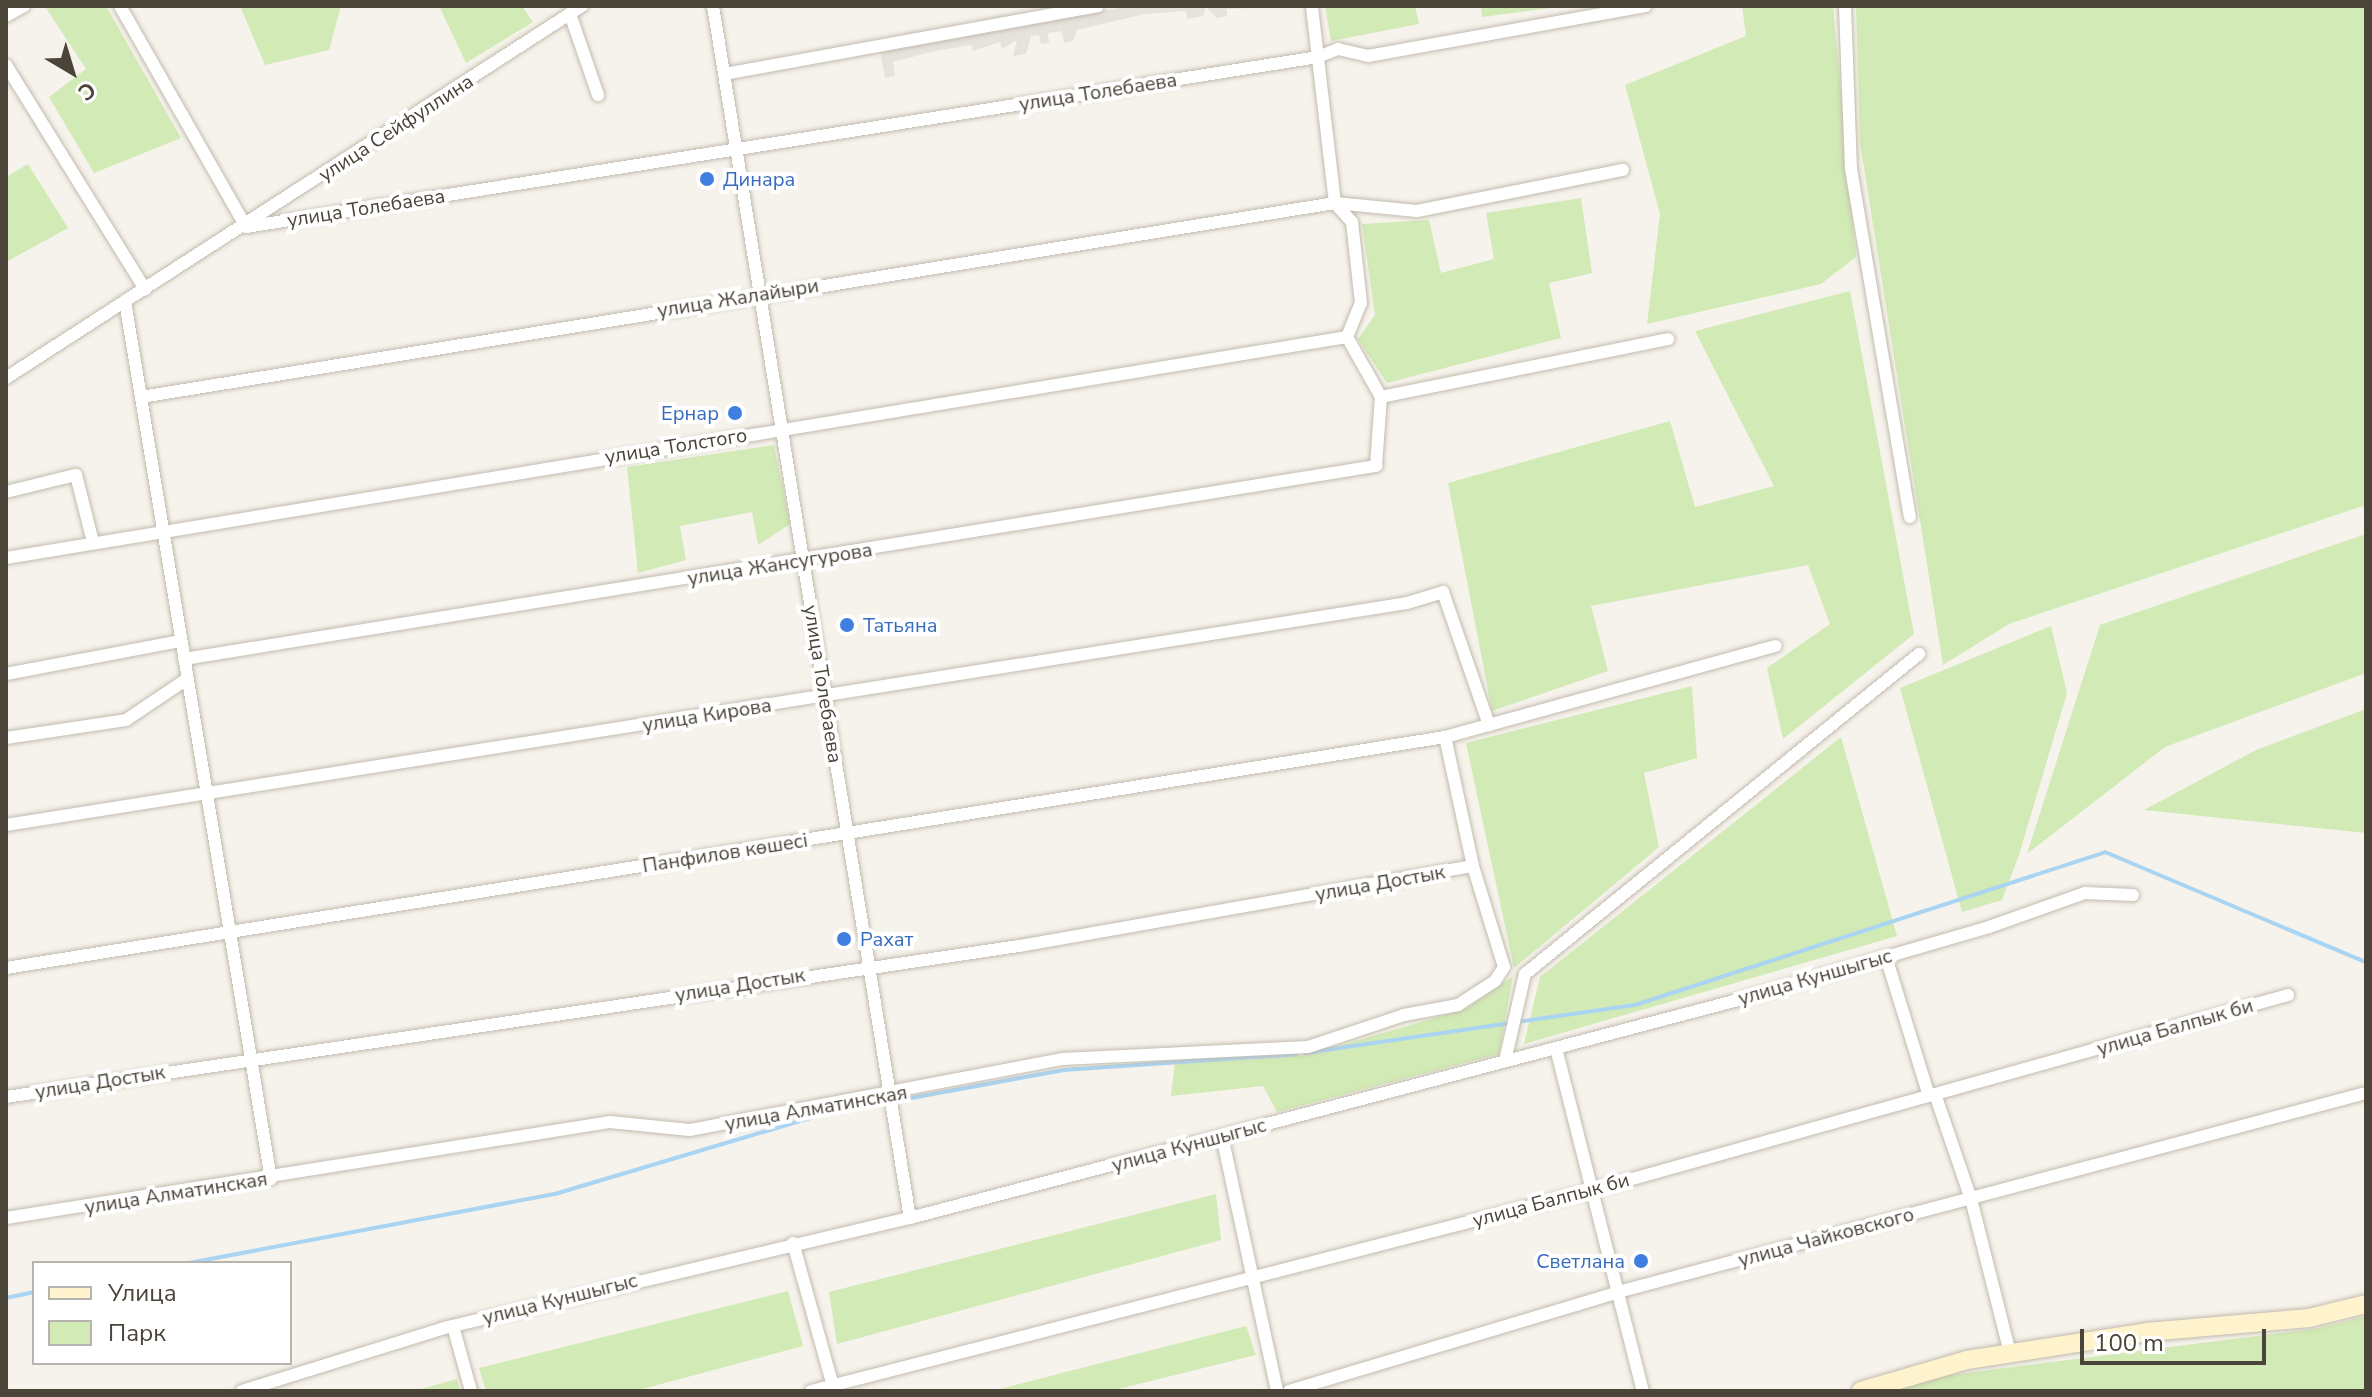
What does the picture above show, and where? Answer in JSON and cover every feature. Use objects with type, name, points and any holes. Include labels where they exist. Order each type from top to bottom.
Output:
[{"type":"street","points":[[6,16],[24,6]]},
{"type":"street","points":[[120,6],[246,227]]},
{"type":"street","name":"улица Сейфуллина","points":[[6,378],[246,227],[582,6]]},
{"type":"street","name":"улица Толебаева","points":[[713,6],[910,1218]]},
{"type":"street","points":[[724,74],[1098,6]]},
{"type":"street","points":[[1312,6],[1335,203],[1352,222],[1361,303],[1347,337],[1381,397],[1668,339]]},
{"type":"street","name":"улица Толебаева","points":[[246,227],[1318,57],[1338,49],[1368,56],[1646,6]]},
{"type":"street","points":[[1845,6],[1851,169],[1910,517]]},
{"type":"street","points":[[570,14],[598,95]]},
{"type":"street","points":[[6,65],[145,289]]},
{"type":"street","name":"улица Жалайыри","points":[[141,397],[1335,203],[1417,211],[1623,170]]},
{"type":"street","points":[[125,301],[271,1179]]},
{"type":"street","name":"улица Толстого","points":[[6,558],[1347,337]]},
{"type":"street","name":"улица Жансугурова","points":[[184,659],[1376,466],[1381,397]]},
{"type":"street","points":[[6,492],[76,475],[93,542]]},
{"type":"street","name":"улица Кирова","points":[[6,825],[1407,603],[1443,592],[1489,725]]},
{"type":"street","points":[[6,674],[181,641]]},
{"type":"street","name":"Панфилов көшесі","points":[[6,968],[1445,737],[1776,646]]},
{"type":"street","points":[[1505,1061],[1525,974],[1919,654]]},
{"type":"street","points":[[6,738],[126,720],[187,679]]},
{"type":"street","points":[[1445,737],[1473,866]]},
{"type":"street","name":"улица Достык","points":[[6,1097],[1019,946],[1473,866]]},
{"type":"street","name":"улица Алматинская","points":[[6,1218],[271,1179],[610,1122],[690,1130],[890,1095],[1062,1059],[1308,1047],[1404,1015],[1458,1005],[1495,981],[1504,967],[1473,866]]},
{"type":"street","name":"улица Куншыгыс","points":[[242,1391],[453,1326],[793,1243],[910,1218],[1556,1048],[1886,957],[2085,893],[2133,895]]},
{"type":"street","points":[[1886,957],[1971,1199],[2010,1353]]},
{"type":"street","name":"улица Балпык би","points":[[811,1391],[834,1388],[1593,1190],[2288,995]]},
{"type":"street","points":[[1556,1048],[1643,1391]]},
{"type":"street","name":"улица Чайковского","points":[[1289,1391],[1618,1292],[2366,1093]]},
{"type":"street","points":[[1222,1136],[1249,1278],[1277,1391]]},
{"type":"street","points":[[793,1243],[834,1388]]},
{"type":"street","points":[[1861,1391],[1967,1360],[2147,1332],[2309,1318],[2366,1304]]},
{"type":"street","points":[[453,1326],[471,1391]]},
{"type":"shaded area","points":[[1129,6],[1250,6],[1251,8],[1227,9],[1227,16],[1217,18],[1206,7],[1203,16],[1187,19],[1186,11],[1145,14],[1077,30],[1073,41],[1064,43],[1062,31],[1048,33],[1049,43],[1041,44],[1039,35],[1031,36],[1026,54],[1013,56],[1017,40],[1002,49],[1000,42],[973,51],[972,45],[935,51],[893,62],[895,76],[885,78],[880,51]]},
{"type":"green space","points":[[106,6],[181,138],[94,173],[49,97],[86,69],[46,8]]},
{"type":"green space","points":[[240,6],[341,6],[329,50],[265,65]]},
{"type":"green space","points":[[439,6],[522,6],[533,22],[466,63]]},
{"type":"green space","points":[[1325,6],[1415,6],[1419,24],[1331,41]]},
{"type":"green space","points":[[1481,6],[1566,6],[1482,17]]},
{"type":"green space","points":[[1742,6],[1833,6],[1856,257],[1821,284],[1647,324],[1660,214],[1625,85],[1746,36]]},
{"type":"green space","points":[[1856,6],[2366,6],[2366,505],[2009,624],[1943,665],[1860,143]]},
{"type":"green space","points":[[28,164],[68,228],[6,262],[6,177]]},
{"type":"green space","points":[[1581,198],[1592,273],[1549,283],[1561,338],[1387,383],[1358,339],[1375,315],[1362,224],[1429,220],[1441,273],[1494,259],[1486,213]]},
{"type":"green space","points":[[1850,291],[1914,634],[1783,739],[1767,668],[1830,624],[1808,565],[1591,606],[1608,671],[1492,711],[1448,483],[1670,421],[1695,507],[1774,486],[1695,331]]},
{"type":"green space","points":[[774,445],[790,524],[758,545],[752,512],[680,526],[686,560],[638,573],[627,467]]},
{"type":"green space","points":[[2366,534],[2366,673],[2165,747],[2027,854],[2100,625]]},
{"type":"green space","points":[[2051,626],[2067,693],[2019,855],[2002,900],[1962,912],[1900,688]]},
{"type":"green space","points":[[1692,686],[1697,758],[1644,773],[1659,847],[1514,968],[1466,743]]},
{"type":"green space","points":[[2366,709],[2366,833],[2144,810],[2256,750]]},
{"type":"green space","points":[[1841,737],[1897,936],[1524,1044],[1540,977]]},
{"type":"green space","points":[[1513,976],[1499,1054],[1277,1112],[1263,1086],[1171,1096],[1175,1063],[1307,1055],[1466,1009]]},
{"type":"green space","points":[[1216,1194],[1221,1240],[837,1344],[829,1292]]},
{"type":"green space","points":[[788,1291],[803,1346],[635,1391],[486,1391],[479,1368]]},
{"type":"green space","points":[[2366,1316],[2366,1391],[1893,1391],[1935,1377],[2319,1328]]},
{"type":"green space","points":[[1246,1326],[1256,1355],[1110,1391],[992,1391]]},
{"type":"green space","points":[[457,1379],[460,1391],[414,1391]]},
{"type":"waterway","points":[[1305,1053],[1635,1005],[2105,852],[2366,962]]},
{"type":"waterway","points":[[200,1261],[555,1194],[824,1114],[1064,1070],[1296,1054]]},
{"type":"waterway","points":[[6,1298],[32,1292]]},
{"type":"place","name":"Динара","points":[[707,179]]},
{"type":"place","name":"Ернар","points":[[735,413]]},
{"type":"place","name":"Татьяна","points":[[847,625]]},
{"type":"place","name":"Рахат","points":[[844,939]]},
{"type":"place","name":"Светлана","points":[[1641,1261]]}]
